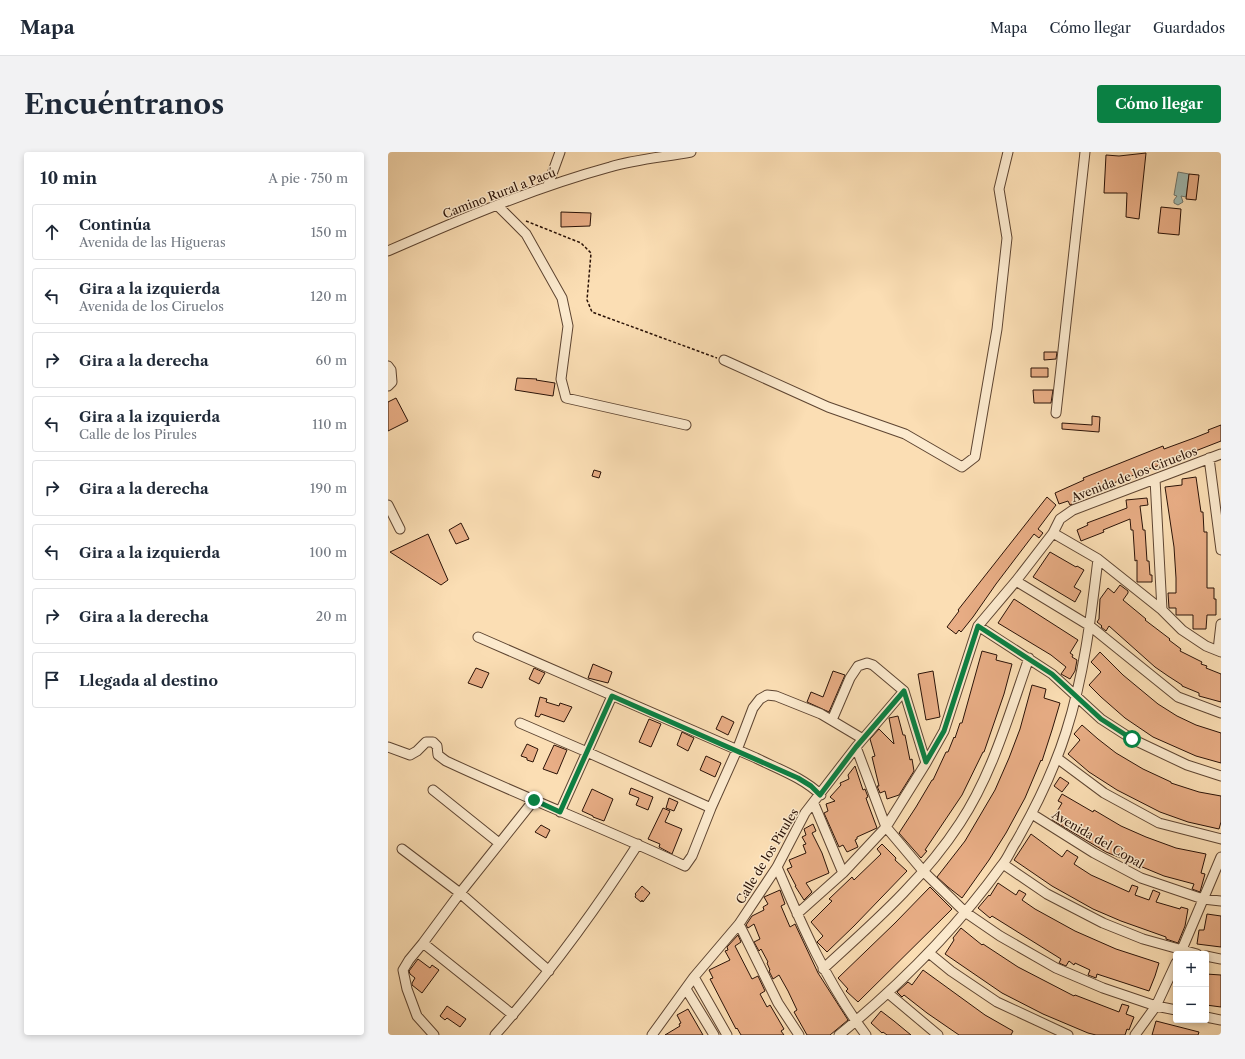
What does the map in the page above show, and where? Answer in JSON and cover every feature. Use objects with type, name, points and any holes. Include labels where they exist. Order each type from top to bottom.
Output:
[{"type":"street","points":[[548,185],[560,152]]},
{"type":"street","name":"Camino Rural a Pacú","points":[[388,251],[548,185],[612,166],[691,152]]},
{"type":"street","points":[[724,360],[828,407],[905,434],[962,467],[975,457],[997,330],[1007,238],[999,189],[1008,152]]},
{"type":"street","points":[[1056,412],[1085,152]]},
{"type":"street","points":[[497,205],[526,234],[562,298],[568,326],[561,379],[566,398],[686,426]]},
{"type":"street","points":[[388,366],[391,370],[392,382],[388,386]]},
{"type":"street","name":"Avenida de los Ciruelos","points":[[797,914],[843,873],[886,827],[944,731],[978,626],[1016,581],[1053,533],[1060,520],[1073,510],[1221,454]]},
{"type":"street","points":[[1209,458],[1221,550]]},
{"type":"street","points":[[1155,479],[1162,610]]},
{"type":"street","points":[[388,505],[400,529]]},
{"type":"street","points":[[1053,533],[1098,560],[1162,610],[1182,630],[1206,646],[1219,651],[1221,624]]},
{"type":"street","points":[[840,1035],[888,993],[965,912],[1003,864],[1032,814],[1057,758],[1066,731],[1085,655],[1098,560]]},
{"type":"street","points":[[1016,581],[1090,626],[1178,697],[1221,712]]},
{"type":"street","points":[[978,626],[1052,674],[1101,719],[1132,739],[1187,765],[1221,776]]},
{"type":"street","points":[[478,637],[798,778],[811,786],[820,795]]},
{"type":"street","points":[[823,969],[880,917],[924,872],[960,823],[982,784],[999,745],[1029,658]]},
{"type":"street","points":[[832,720],[850,678],[858,666],[863,664],[872,665],[904,691],[926,762]]},
{"type":"street","name":"Calle de los Pirules","points":[[652,1035],[694,977],[739,924],[777,867],[806,813],[856,747],[904,691]]},
{"type":"street","points":[[388,748],[410,755],[417,751],[426,742],[433,742],[437,746],[438,756],[446,761],[560,812],[638,844],[685,866],[692,856],[711,808],[737,750],[753,708],[760,699],[767,695],[776,696],[832,720],[863,739]]},
{"type":"street","points":[[560,812],[612,696]]},
{"type":"street","points":[[520,723],[711,808]]},
{"type":"street","points":[[856,747],[886,827],[924,872],[965,912],[1000,936],[1056,968],[1103,988],[1156,1006],[1173,1009]]},
{"type":"street","points":[[1057,758],[1104,793],[1159,823],[1221,840]]},
{"type":"street","points":[[433,790],[499,843]]},
{"type":"street","points":[[434,1035],[417,1016],[407,989],[403,970],[460,893],[534,800]]},
{"type":"street","points":[[814,804],[843,873]]},
{"type":"street","name":"Avenida del Copal","points":[[1032,814],[1094,853],[1141,878],[1203,899],[1221,900]]},
{"type":"street","points":[[495,1035],[549,971],[603,898],[638,844]]},
{"type":"street","points":[[402,848],[460,893],[549,971]]},
{"type":"street","points":[[1181,951],[1221,857]]},
{"type":"street","points":[[1003,864],[1047,894],[1103,923],[1178,951]]},
{"type":"street","points":[[777,867],[823,969],[856,1022],[866,1035]]},
{"type":"street","points":[[739,924],[778,1004],[799,1035]]},
{"type":"street","points":[[423,944],[513,1015]]},
{"type":"street","points":[[928,952],[951,971],[997,1002],[1068,1035]]},
{"type":"street","points":[[1209,957],[1221,959]]},
{"type":"street","points":[[1135,1035],[1156,1006],[1173,969]]},
{"type":"street","points":[[694,977],[727,1035]]},
{"type":"street","points":[[686,990],[714,1035]]},
{"type":"street","points":[[888,993],[938,1035]]},
{"type":"street","points":[[1209,1018],[1221,1020]]},
{"type":"path","points":[[520,219],[581,243],[591,253],[587,300],[592,312],[724,360]]},
{"type":"water","points":[[1178,172],[1189,174],[1186,197],[1181,196],[1183,202],[1178,205],[1174,203],[1177,196],[1174,195]]},
{"type":"building","points":[[1146,153],[1139,219],[1126,217],[1127,193],[1104,193],[1106,155],[1119,156]]},
{"type":"building","points":[[1189,174],[1199,175],[1196,200],[1186,199]]},
{"type":"building","points":[[1161,207],[1181,209],[1179,235],[1158,233]]},
{"type":"building","points":[[561,212],[591,213],[590,226],[561,227]]},
{"type":"building","points":[[1044,352],[1057,352],[1056,359],[1044,360]]},
{"type":"building","points":[[1031,368],[1048,368],[1048,377],[1031,377]]},
{"type":"building","points":[[517,378],[537,379],[536,380],[555,383],[553,396],[515,390]]},
{"type":"building","points":[[1033,390],[1053,390],[1051,403],[1034,403]]},
{"type":"building","points":[[396,398],[408,421],[388,431],[388,402]]},
{"type":"building","points":[[1092,416],[1100,417],[1099,432],[1062,429],[1062,423],[1092,425]]},
{"type":"building","points":[[1221,425],[1221,441],[1075,498],[1077,502],[1070,505],[1068,501],[1059,504],[1055,493],[1084,480],[1083,478],[1163,446],[1164,449],[1194,438]]},
{"type":"building","points":[[594,470],[601,472],[599,478],[592,476]]},
{"type":"building","points":[[1196,477],[1201,512],[1203,512],[1204,532],[1207,532],[1207,588],[1214,588],[1214,599],[1216,599],[1216,615],[1207,615],[1206,629],[1193,629],[1193,615],[1176,615],[1176,608],[1169,608],[1168,593],[1176,593],[1176,578],[1174,547],[1165,487],[1182,485],[1182,479]]},
{"type":"building","points":[[1047,497],[1056,505],[1038,529],[1043,533],[1039,538],[1034,534],[973,617],[961,632],[959,630],[956,634],[947,627],[959,611],[958,610]]},
{"type":"building","points":[[1147,498],[1148,505],[1140,506],[1143,530],[1145,530],[1147,561],[1149,561],[1152,582],[1137,582],[1137,560],[1135,561],[1133,530],[1131,530],[1130,519],[1103,530],[1104,532],[1081,541],[1077,530],[1088,525],[1087,523],[1127,508],[1126,500]]},
{"type":"building","points":[[461,523],[469,539],[456,544],[449,530]]},
{"type":"building","points":[[428,534],[448,580],[441,585],[390,552]]},
{"type":"building","points":[[1050,552],[1084,570],[1074,587],[1081,591],[1075,602],[1033,577]]},
{"type":"building","points":[[1120,585],[1128,591],[1123,600],[1146,619],[1145,620],[1170,639],[1169,640],[1181,649],[1180,651],[1202,662],[1201,664],[1207,666],[1206,668],[1221,674],[1221,702],[1199,696],[1199,693],[1182,686],[1155,667],[1109,626],[1106,631],[1101,627],[1102,626],[1097,622],[1099,619],[1100,599],[1108,588],[1114,593]]},
{"type":"building","points":[[1014,599],[1078,640],[1070,653],[1073,655],[1072,657],[1077,660],[1075,671],[1070,679],[1061,674],[1066,667],[1051,655],[998,623]]},
{"type":"building","points":[[982,651],[997,655],[996,660],[1012,664],[1004,694],[984,752],[962,795],[925,850],[927,851],[921,858],[899,833],[933,780],[946,752],[948,752],[954,737],[955,738],[960,723],[962,723]]},
{"type":"building","points":[[1100,652],[1123,675],[1158,704],[1177,716],[1196,725],[1221,733],[1221,763],[1196,756],[1153,737],[1125,718],[1101,697],[1089,685],[1101,672],[1091,662]]},
{"type":"building","points":[[593,664],[612,672],[608,683],[588,678]]},
{"type":"building","points":[[476,668],[489,673],[482,688],[468,683]]},
{"type":"building","points":[[534,668],[545,673],[539,684],[529,679]]},
{"type":"building","points":[[833,671],[845,675],[829,712],[807,702],[811,692],[823,697]]},
{"type":"building","points":[[933,671],[940,717],[926,720],[918,674]]},
{"type":"building","points":[[1032,685],[1046,689],[1044,698],[1060,703],[1042,761],[1041,760],[1025,798],[1006,833],[962,898],[937,877],[965,841],[995,790],[1020,729]]},
{"type":"building","points":[[540,697],[547,699],[546,702],[559,706],[560,703],[572,707],[564,722],[541,714],[539,717],[535,716]]},
{"type":"building","points":[[722,716],[734,722],[728,735],[716,729]]},
{"type":"building","points":[[898,716],[903,735],[905,735],[910,760],[912,759],[914,771],[899,795],[887,799],[885,791],[880,793],[877,786],[879,786],[872,757],[875,756],[870,739],[879,729],[894,744],[889,718]]},
{"type":"building","points":[[649,719],[661,724],[651,747],[639,742]]},
{"type":"building","points":[[1082,725],[1116,753],[1143,769],[1171,783],[1199,792],[1221,796],[1221,822],[1219,829],[1188,822],[1160,812],[1117,790],[1089,772],[1068,754],[1080,740],[1074,734]]},
{"type":"building","points":[[682,732],[694,738],[688,751],[677,745]]},
{"type":"building","points":[[527,744],[538,749],[533,762],[521,756]]},
{"type":"building","points":[[554,745],[567,750],[557,774],[543,769]]},
{"type":"building","points":[[706,756],[721,763],[715,777],[700,770]]},
{"type":"building","points":[[855,766],[863,790],[865,789],[868,797],[866,798],[877,828],[857,837],[855,840],[858,847],[847,852],[843,845],[839,847],[824,813],[828,811],[826,804],[835,801],[830,797],[841,785],[840,783],[849,779],[848,775]]},
{"type":"building","points":[[1060,777],[1069,783],[1062,792],[1054,786]]},
{"type":"building","points":[[631,788],[653,797],[648,810],[636,805],[639,798],[629,794]]},
{"type":"building","points":[[592,789],[613,799],[604,821],[582,811]]},
{"type":"building","points":[[1062,794],[1093,812],[1094,810],[1121,826],[1146,837],[1176,848],[1206,854],[1201,873],[1205,874],[1200,892],[1192,889],[1194,884],[1164,876],[1106,852],[1052,820],[1062,803],[1058,801]]},
{"type":"building","points":[[669,798],[678,802],[674,811],[666,808]]},
{"type":"building","points":[[663,808],[670,811],[665,822],[682,829],[672,854],[659,847],[660,844],[648,839]]},
{"type":"building","points":[[813,824],[816,831],[812,833],[822,853],[829,873],[806,883],[812,892],[804,900],[787,869],[792,867],[789,860],[806,853],[803,845],[806,844],[802,837],[806,835],[804,829]]},
{"type":"building","points":[[541,825],[550,830],[546,838],[535,832]]},
{"type":"building","points":[[1031,834],[1062,857],[1067,850],[1078,857],[1074,864],[1091,875],[1129,892],[1132,885],[1138,887],[1135,895],[1149,900],[1153,890],[1160,893],[1156,902],[1180,909],[1181,907],[1188,909],[1185,926],[1178,943],[1093,909],[1052,886],[1014,860]]},
{"type":"building","points":[[882,844],[896,858],[895,860],[907,871],[827,952],[817,942],[823,936],[811,922],[832,901],[829,899],[852,877],[854,880],[881,854],[877,849]]},
{"type":"building","points":[[998,883],[1016,895],[1019,890],[1026,894],[1022,900],[1035,909],[1075,931],[1116,949],[1159,963],[1149,991],[1097,974],[1096,978],[1088,975],[1090,970],[1075,963],[1074,965],[1069,961],[1066,966],[1059,963],[1061,959],[992,916],[990,918],[978,908],[989,895],[990,896]]},
{"type":"building","points":[[642,886],[650,893],[643,902],[642,900],[641,902],[635,897],[635,894]]},
{"type":"building","points":[[930,887],[952,909],[858,1002],[846,991],[848,989],[838,978]]},
{"type":"building","points":[[780,890],[785,904],[781,906],[790,927],[795,924],[818,973],[848,1020],[830,1035],[807,1035],[794,1012],[797,1010],[779,975],[773,979],[769,971],[768,962],[761,949],[759,951],[754,942],[760,939],[754,924],[748,928],[746,925],[752,916],[764,910],[763,907],[768,904],[764,897]]},
{"type":"building","points":[[1207,914],[1221,916],[1221,947],[1197,944],[1199,930],[1204,930]]},
{"type":"building","points":[[961,928],[982,945],[983,944],[1018,967],[1074,996],[1075,995],[1119,1012],[1122,1004],[1129,1006],[1126,1014],[1134,1017],[1129,1030],[1127,1029],[1125,1035],[1096,1035],[1088,1033],[1043,1014],[1002,993],[945,954],[954,940],[953,938]]},
{"type":"building","points":[[738,935],[741,942],[735,946],[752,979],[758,976],[765,991],[760,994],[767,1007],[770,1005],[784,1029],[781,1031],[784,1035],[741,1035],[737,1028],[736,1029],[710,979],[713,978],[709,970],[730,960],[725,951],[728,950],[727,947]]},
{"type":"building","points":[[418,959],[430,968],[432,965],[439,970],[422,993],[412,985],[415,978],[409,971]]},
{"type":"building","points":[[923,970],[985,1015],[1013,1031],[1011,1035],[959,1035],[904,995],[902,997],[897,992],[908,982],[912,985]]},
{"type":"building","points":[[1209,974],[1221,975],[1221,1007],[1209,1005]]},
{"type":"building","points":[[447,1006],[466,1019],[460,1027],[447,1018],[445,1020],[440,1016]]},
{"type":"building","points":[[688,1009],[703,1035],[665,1035],[680,1026],[679,1024],[681,1023],[677,1015]]},
{"type":"building","points":[[881,1011],[911,1035],[887,1035],[883,1032],[882,1033],[871,1023]]},
{"type":"building","points":[[1156,1021],[1199,1032],[1198,1035],[1152,1035]]},
{"type":"route","points":[[534,800],[560,812],[612,696],[756,758],[798,778],[811,786],[820,795],[856,747],[904,691],[926,762],[944,731],[978,626],[1052,674],[1101,719],[1132,739]]}]
